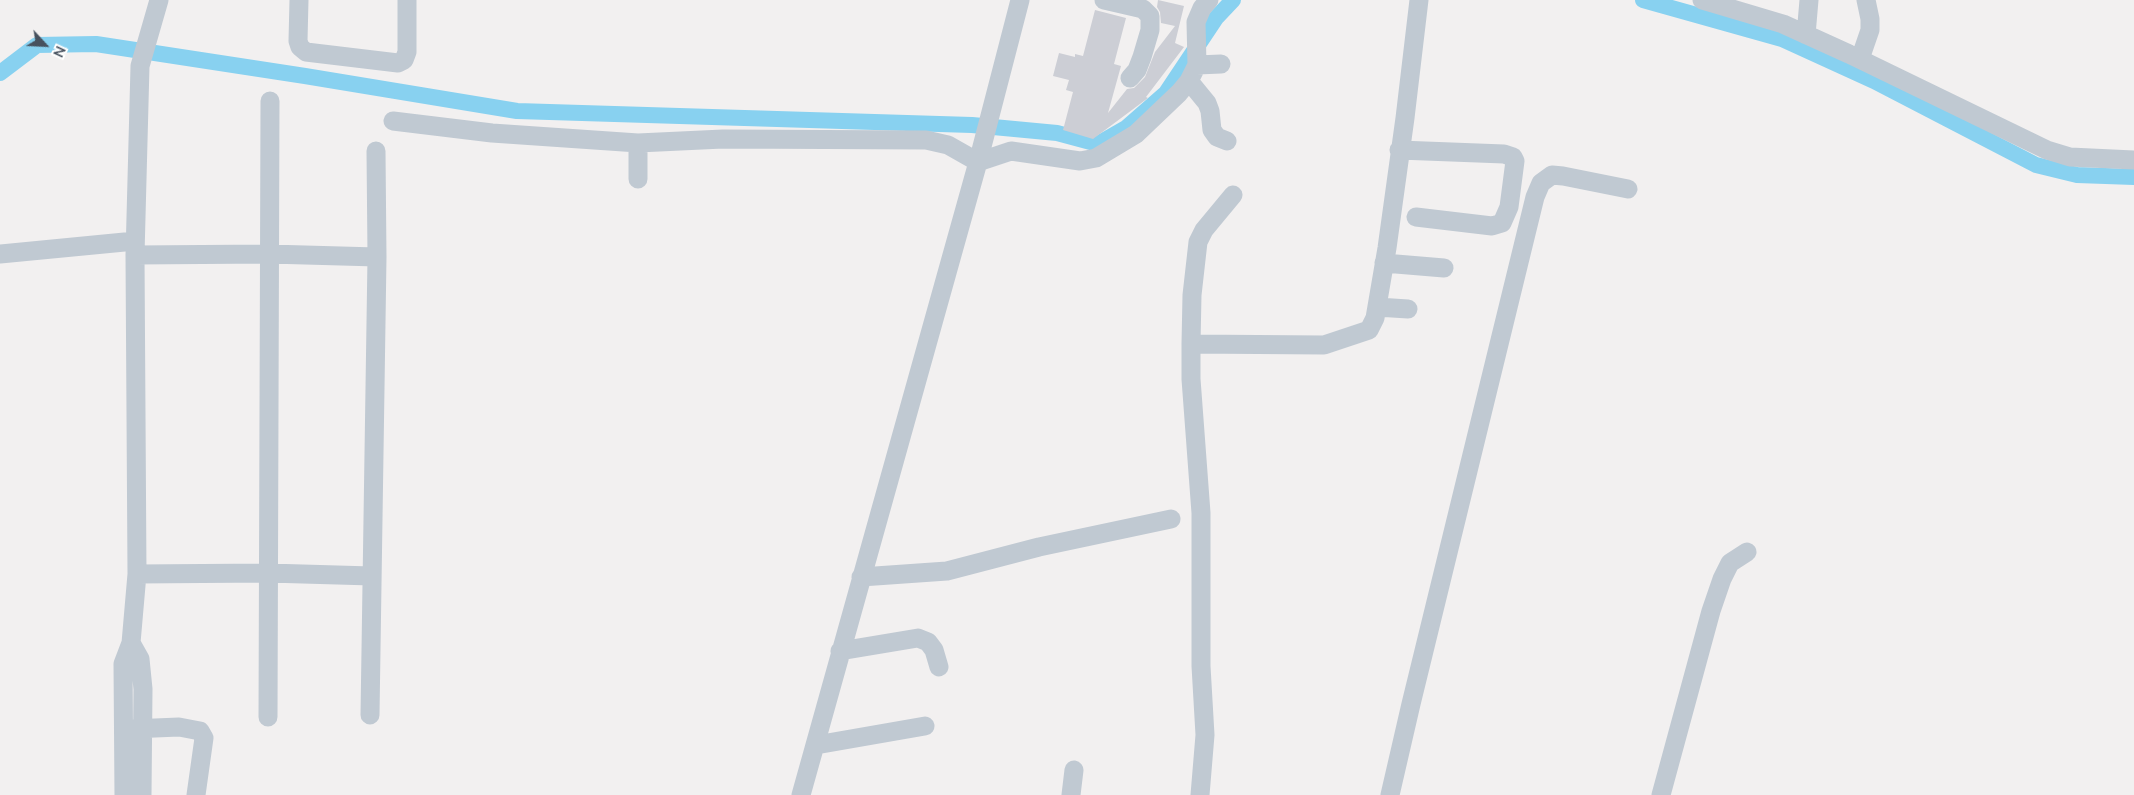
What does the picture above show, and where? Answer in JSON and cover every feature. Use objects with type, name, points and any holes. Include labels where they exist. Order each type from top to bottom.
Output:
[{"type":"street","points":[[124,795],[134,729],[140,658],[131,644],[137,574],[135,248],[140,66],[159,0]]},
{"type":"street","points":[[299,0],[298,41],[300,48],[306,52],[398,63],[404,60],[407,52],[407,0]]},
{"type":"street","points":[[801,795],[980,154],[1020,0]]},
{"type":"street","points":[[1104,0],[1142,10],[1150,16],[1150,30],[1138,70],[1130,78]]},
{"type":"street","points":[[1209,0],[1202,8],[1196,22],[1194,58],[1210,111],[1212,130],[1217,137],[1227,141]]},
{"type":"street","points":[[1191,344],[1324,345],[1369,330],[1375,318],[1384,263],[1405,118],[1418,0]]},
{"type":"street","points":[[1702,0],[1782,24],[1860,59],[2047,150],[2070,157],[2134,160]]},
{"type":"street","points":[[1806,35],[1808,0]]},
{"type":"street","points":[[1860,59],[1870,30],[1866,0]]},
{"type":"street","points":[[1194,58],[1221,64]]},
{"type":"street","points":[[393,121],[492,133],[638,143],[723,139],[926,140],[980,154],[1011,151],[1080,162],[1096,158],[1136,134],[1162,112],[1194,58]]},
{"type":"street","points":[[268,717],[270,101]]},
{"type":"street","points":[[638,143],[638,179]]},
{"type":"street","points":[[1399,150],[1504,154],[1513,157],[1509,207],[1502,222],[1492,226],[1416,217]]},
{"type":"street","points":[[370,715],[377,257],[376,151]]},
{"type":"street","points":[[1390,795],[1535,197],[1541,183],[1552,175],[1628,189]]},
{"type":"street","points":[[1200,795],[1205,735],[1201,666],[1200,513],[1191,379],[1192,295],[1198,242],[1204,230],[1233,195]]},
{"type":"street","points":[[0,254],[135,248],[377,257]]},
{"type":"street","points":[[1384,263],[1444,268]]},
{"type":"street","points":[[1377,307],[1408,309]]},
{"type":"street","points":[[861,577],[947,571],[1171,518]]},
{"type":"street","points":[[1661,795],[1711,611],[1722,579],[1730,563],[1747,552]]},
{"type":"street","points":[[137,574],[268,573],[372,576]]},
{"type":"street","points":[[840,651],[918,638],[928,642],[934,650],[938,667]]},
{"type":"street","points":[[816,745],[925,726]]},
{"type":"street","points":[[134,729],[180,727],[200,731],[204,738],[196,795]]},
{"type":"street","points":[[134,729],[142,795]]},
{"type":"street","points":[[1071,795],[1074,770]]},
{"type":"building","points":[[1158,0],[1184,6],[1175,43],[1184,47],[1146,97],[1148,98],[1093,139],[1063,130],[1073,92],[1066,90],[1069,80],[1053,76],[1059,53],[1075,57],[1075,54],[1083,56],[1095,10],[1126,18],[1114,64],[1121,66],[1108,113],[1127,89],[1134,88],[1145,77],[1155,52],[1175,26],[1161,23],[1160,12],[1157,7]]},
{"type":"waterway","points":[[0,73],[37,45],[96,44],[517,111],[972,125],[1057,133],[1098,144],[1126,128],[1166,93],[1216,18],[1233,0]]},
{"type":"waterway","points":[[1643,0],[1782,39],[1874,81],[2036,165],[2077,175],[2134,177]]}]
